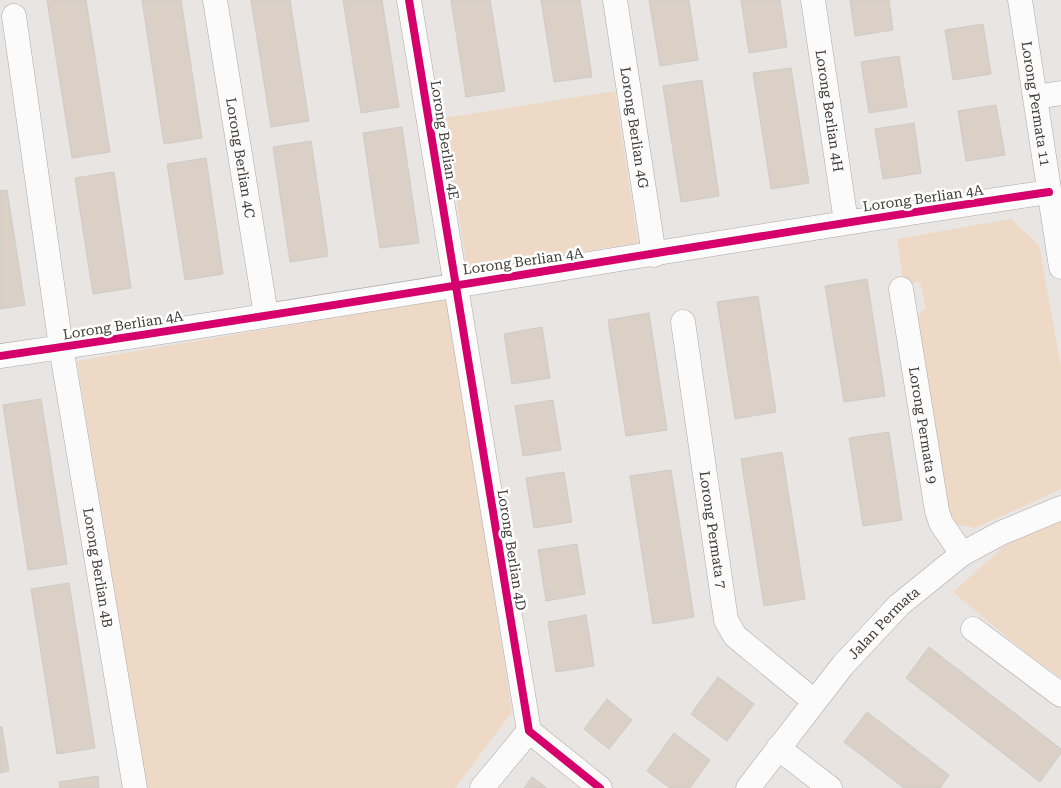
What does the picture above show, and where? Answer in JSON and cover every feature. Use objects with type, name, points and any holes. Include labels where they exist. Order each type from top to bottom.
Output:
[{"type":"street","name":"Lorong Berlian 4C","points":[[214,0],[266,315]]},
{"type":"street","name":"Lorong Berlian 4E","points":[[409,0],[456,284]]},
{"type":"street","name":"Lorong Berlian 4G","points":[[616,0],[654,255]]},
{"type":"street","name":"Lorong Berlian 4H","points":[[813,0],[846,222]]},
{"type":"street","name":"Lorong Permata 11","points":[[1020,0],[1061,268]]},
{"type":"street","name":"Lorong Berlian 4A","points":[[14,16],[61,347]]},
{"type":"street","points":[[1035,97],[1061,93]]},
{"type":"street","name":"Lorong Berlian 4A","points":[[0,356],[456,284],[654,255],[846,222],[1050,192]]},
{"type":"street","name":"Lorong Berlian 4D","points":[[456,284],[529,731]]},
{"type":"street","name":"Lorong Permata 9","points":[[901,290],[937,511],[942,523],[962,554]]},
{"type":"street","name":"Lorong Permata 7","points":[[683,322],[726,620],[735,636],[814,701]]},
{"type":"street","name":"Lorong Berlian 4B","points":[[61,347],[135,788]]},
{"type":"street","name":"Jalan Permata","points":[[748,788],[814,701],[859,646],[898,605],[962,554],[1001,533],[1061,508]]},
{"type":"street","points":[[972,629],[1061,695]]},
{"type":"street","points":[[482,788],[529,731],[600,788]]},
{"type":"street","points":[[778,748],[830,788]]},
{"type":"shaded area","points":[[615,91],[638,243],[467,269],[444,118]]},
{"type":"shaded area","points":[[1011,219],[1039,245],[1061,367],[1061,489],[975,528],[959,525],[948,515],[915,319],[926,308],[920,282],[904,285],[897,239]]},
{"type":"shaded area","points":[[448,299],[512,712],[455,788],[146,788],[77,361]]},
{"type":"shaded area","points":[[1061,518],[1061,678],[1032,658],[953,592],[1007,544]]},
{"type":"building","points":[[47,0],[86,0],[110,152],[72,158]]},
{"type":"building","points":[[142,0],[181,0],[202,138],[164,144]]},
{"type":"building","points":[[251,0],[290,0],[309,121],[271,127]]},
{"type":"building","points":[[343,0],[382,0],[399,107],[361,113]]},
{"type":"building","points":[[451,0],[490,0],[505,91],[466,97]]},
{"type":"building","points":[[541,0],[580,0],[592,77],[554,82]]},
{"type":"building","points":[[649,0],[689,0],[698,60],[660,66]]},
{"type":"building","points":[[741,0],[780,0],[787,47],[749,53]]},
{"type":"building","points":[[850,0],[889,0],[893,30],[855,36]]},
{"type":"building","points":[[983,24],[991,74],[953,80],[945,30]]},
{"type":"building","points":[[899,56],[907,107],[869,113],[861,62]]},
{"type":"building","points":[[791,68],[809,183],[771,189],[753,73]]},
{"type":"building","points":[[702,80],[719,196],[681,202],[663,86]]},
{"type":"building","points":[[996,105],[1005,155],[966,161],[958,111]]},
{"type":"building","points":[[914,123],[921,173],[883,179],[875,129]]},
{"type":"building","points":[[402,127],[419,243],[380,248],[363,133]]},
{"type":"building","points":[[311,141],[328,256],[290,262],[273,147]]},
{"type":"building","points":[[206,158],[223,274],[185,280],[167,164]]},
{"type":"building","points":[[114,172],[131,288],[93,294],[75,178]]},
{"type":"building","points":[[7,190],[25,305],[0,309],[0,191]]},
{"type":"building","points":[[867,279],[885,396],[844,402],[825,286]]},
{"type":"building","points":[[758,296],[776,412],[735,419],[717,302]]},
{"type":"building","points":[[649,313],[667,430],[626,436],[608,320]]},
{"type":"building","points":[[542,327],[550,378],[512,384],[504,334]]},
{"type":"building","points":[[41,399],[67,564],[28,570],[3,405]]},
{"type":"building","points":[[553,400],[561,450],[523,456],[515,406]]},
{"type":"building","points":[[889,432],[902,520],[863,526],[849,438]]},
{"type":"building","points":[[782,452],[805,599],[764,606],[741,459]]},
{"type":"building","points":[[671,470],[694,617],[653,624],[630,476]]},
{"type":"building","points":[[564,472],[572,522],[534,528],[526,478]]},
{"type":"building","points":[[577,544],[585,594],[546,601],[538,550]]},
{"type":"building","points":[[69,583],[95,748],[57,754],[31,589]]},
{"type":"building","points":[[586,615],[594,666],[556,672],[548,622]]},
{"type":"building","points":[[929,647],[1061,749],[1061,753],[1040,782],[906,678]]},
{"type":"building","points":[[718,677],[754,704],[727,741],[691,714]]},
{"type":"building","points":[[607,699],[632,720],[609,749],[584,729]]},
{"type":"building","points":[[867,712],[949,775],[940,788],[904,788],[844,742]]},
{"type":"building","points":[[0,727],[2,727],[9,771],[0,773]]},
{"type":"building","points":[[674,733],[710,760],[690,788],[670,788],[647,771]]},
{"type":"building","points":[[98,776],[99,788],[60,788],[59,782]]},
{"type":"building","points":[[532,777],[547,788],[524,788]]},
{"type":"cycle path","points":[[409,0],[529,731],[600,788]]},
{"type":"cycle path","points":[[0,356],[1049,192]]}]
